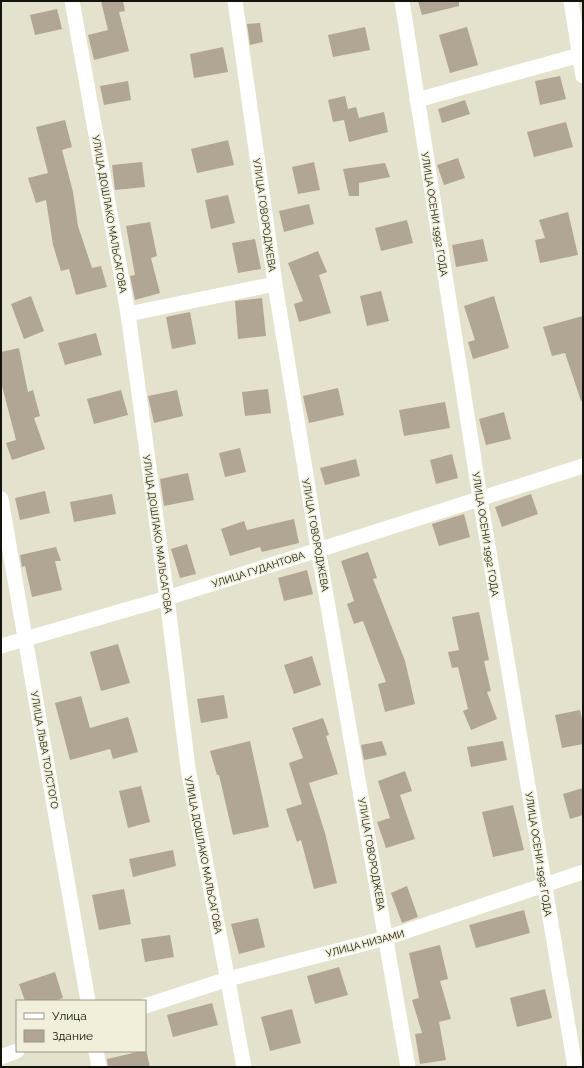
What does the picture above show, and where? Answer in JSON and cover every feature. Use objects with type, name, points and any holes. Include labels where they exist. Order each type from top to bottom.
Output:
[{"type":"street","name":"УЛИЦА ДОШЛАКО МАЛЬСАГОВА","points":[[72,1],[128,314],[167,598],[188,768],[244,1067]]},
{"type":"street","name":"УЛИЦА ГОВОРОДЖЕВА","points":[[235,1],[275,284],[318,549],[408,1067]]},
{"type":"street","name":"УЛИЦА ОСЕНИ 1992 ГОДА","points":[[402,1],[480,498],[575,1067]]},
{"type":"street","points":[[571,1],[583,76]]},
{"type":"street","points":[[417,100],[580,56]]},
{"type":"street","points":[[128,314],[275,284]]},
{"type":"street","name":"УЛИЦА ГУДАНТОВА","points":[[1,646],[167,598],[583,466]]},
{"type":"street","name":"УЛИЦА ЛЬВА ТОЛСТОГО","points":[[1,499],[88,1000]]},
{"type":"street","name":"УЛИЦА НИЗАМИ","points":[[146,1006],[228,978],[386,938],[583,872]]},
{"type":"street","points":[[1,1056],[16,1051]]},
{"type":"street","points":[[96,1052],[99,1067]]},
{"type":"building","points":[[101,1],[123,1],[125,11],[119,12],[129,51],[94,60],[88,35],[108,30]]},
{"type":"building","points":[[418,1],[459,1],[459,6],[422,15]]},
{"type":"building","points":[[57,9],[62,29],[35,35],[30,15]]},
{"type":"building","points":[[260,23],[263,42],[250,45],[247,24]]},
{"type":"building","points":[[365,27],[370,50],[333,57],[328,35]]},
{"type":"building","points":[[467,27],[478,65],[450,73],[439,35]]},
{"type":"building","points":[[223,47],[228,72],[194,78],[190,54]]},
{"type":"building","points":[[560,76],[566,99],[540,105],[535,81]]},
{"type":"building","points":[[128,81],[131,100],[104,105],[100,86]]},
{"type":"building","points":[[345,96],[348,109],[356,107],[359,118],[384,112],[388,132],[349,142],[344,120],[333,122],[328,100]]},
{"type":"building","points":[[465,100],[470,114],[442,123],[438,109]]},
{"type":"building","points":[[65,120],[72,147],[62,150],[73,192],[78,226],[92,268],[101,266],[107,287],[76,295],[69,269],[61,271],[53,245],[46,200],[36,203],[28,178],[48,173],[36,127]]},
{"type":"building","points":[[566,122],[573,147],[534,157],[527,132]]},
{"type":"building","points":[[228,140],[234,165],[197,173],[191,149]]},
{"type":"building","points":[[458,158],[465,178],[444,185],[437,165]]},
{"type":"building","points":[[142,162],[145,187],[115,190],[112,165]]},
{"type":"building","points":[[314,162],[320,190],[298,194],[292,167]]},
{"type":"building","points":[[385,163],[390,177],[359,183],[359,196],[349,196],[343,169]]},
{"type":"building","points":[[228,195],[235,223],[211,229],[205,200]]},
{"type":"building","points":[[309,204],[314,224],[284,232],[279,211]]},
{"type":"building","points":[[568,212],[578,255],[540,263],[535,240],[545,238],[539,220]]},
{"type":"building","points":[[407,220],[413,243],[381,251],[375,228]]},
{"type":"building","points":[[150,222],[157,256],[151,258],[160,293],[135,300],[130,276],[135,275],[126,226]]},
{"type":"building","points":[[255,239],[261,269],[238,273],[232,243]]},
{"type":"building","points":[[483,239],[488,261],[456,267],[452,245]]},
{"type":"building","points":[[318,251],[327,272],[319,275],[331,313],[299,322],[294,304],[303,301],[288,263]]},
{"type":"building","points":[[381,291],[389,321],[367,326],[360,296]]},
{"type":"building","points":[[31,296],[44,331],[24,339],[11,304]]},
{"type":"building","points":[[494,296],[509,348],[473,359],[468,342],[475,340],[464,306]]},
{"type":"building","points":[[262,298],[266,336],[238,339],[235,301]]},
{"type":"building","points":[[190,312],[196,344],[172,349],[166,317]]},
{"type":"building","points":[[583,316],[583,400],[581,401],[565,353],[552,356],[543,327]]},
{"type":"building","points":[[96,333],[102,355],[65,365],[58,343]]},
{"type":"building","points":[[19,348],[28,392],[33,390],[40,416],[34,418],[45,449],[12,460],[6,443],[16,440],[1,382],[1,352]]},
{"type":"building","points":[[338,388],[344,415],[309,423],[303,396]]},
{"type":"building","points":[[268,389],[271,413],[245,416],[242,392]]},
{"type":"building","points":[[121,390],[128,415],[94,424],[87,399]]},
{"type":"building","points":[[177,390],[183,416],[154,423],[148,396]]},
{"type":"building","points":[[445,402],[450,428],[404,436],[399,410]]},
{"type":"building","points":[[504,412],[511,439],[486,445],[479,419]]},
{"type":"building","points":[[240,448],[246,472],[225,477],[219,453]]},
{"type":"building","points":[[452,454],[458,478],[436,484],[430,460]]},
{"type":"building","points":[[356,459],[360,476],[325,485],[320,468]]},
{"type":"building","points":[[188,473],[194,500],[164,506],[160,479]]},
{"type":"building","points":[[45,491],[50,513],[20,520],[15,498]]},
{"type":"building","points":[[112,494],[116,514],[74,522],[70,502]]},
{"type":"building","points":[[531,494],[538,514],[502,527],[495,507]]},
{"type":"building","points":[[464,514],[470,537],[439,546],[432,524]]},
{"type":"building","points":[[294,519],[299,543],[262,552],[260,547],[230,556],[221,529],[244,521],[247,530]]},
{"type":"building","points":[[187,544],[196,574],[180,578],[171,549]]},
{"type":"building","points":[[56,547],[61,561],[55,561],[62,590],[32,597],[25,566],[22,567],[20,555]]},
{"type":"building","points":[[368,552],[377,578],[373,579],[405,661],[415,704],[385,712],[378,684],[386,682],[363,621],[354,624],[347,604],[354,601],[341,561]]},
{"type":"building","points":[[307,570],[313,594],[284,601],[278,578]]},
{"type":"building","points":[[479,612],[489,660],[484,661],[491,691],[487,692],[497,719],[471,730],[463,711],[468,709],[458,667],[452,668],[448,652],[459,650],[452,617]]},
{"type":"building","points":[[118,644],[130,683],[101,691],[90,652]]},
{"type":"building","points":[[312,656],[321,685],[294,694],[284,665]]},
{"type":"building","points":[[224,695],[228,718],[201,723],[197,699]]},
{"type":"building","points":[[81,696],[90,728],[128,717],[138,752],[113,759],[110,749],[70,760],[55,703]]},
{"type":"building","points":[[580,710],[583,724],[583,744],[562,748],[555,715]]},
{"type":"building","points":[[323,718],[329,735],[326,736],[338,774],[309,783],[325,833],[337,883],[314,889],[301,840],[297,842],[286,809],[302,804],[289,763],[303,758],[292,728]]},
{"type":"building","points":[[250,741],[269,827],[233,835],[219,775],[217,775],[210,751]]},
{"type":"building","points":[[382,741],[387,755],[364,760],[361,745]]},
{"type":"building","points":[[503,741],[507,760],[471,767],[467,747]]},
{"type":"building","points":[[405,771],[412,791],[400,795],[415,839],[386,848],[377,822],[390,818],[378,781]]},
{"type":"building","points":[[141,786],[150,822],[128,828],[119,791]]},
{"type":"building","points":[[583,788],[583,815],[570,819],[563,794]]},
{"type":"building","points":[[513,805],[524,850],[493,857],[482,812]]},
{"type":"building","points":[[173,850],[176,866],[133,877],[129,859]]},
{"type":"building","points":[[407,886],[418,917],[402,923],[391,893]]},
{"type":"building","points":[[124,889],[131,924],[99,930],[92,895]]},
{"type":"building","points":[[524,910],[530,933],[476,948],[469,925]]},
{"type":"building","points":[[258,918],[265,947],[239,954],[231,924]]},
{"type":"building","points":[[170,935],[174,957],[145,962],[141,939]]},
{"type":"building","points":[[440,945],[448,979],[440,981],[451,1019],[439,1022],[446,1060],[420,1064],[415,1034],[422,1033],[412,1000],[419,998],[409,953]]},
{"type":"building","points":[[339,967],[348,995],[315,1004],[307,976]]},
{"type":"building","points":[[55,972],[63,998],[56,1000],[25,1000],[19,984]]},
{"type":"building","points":[[545,989],[552,1018],[517,1027],[510,998]]},
{"type":"building","points":[[212,1003],[218,1025],[173,1037],[167,1015]]},
{"type":"building","points":[[292,1009],[301,1043],[270,1051],[261,1017]]},
{"type":"building","points":[[146,1050],[150,1067],[108,1067],[107,1059],[137,1052],[146,1052]]}]
